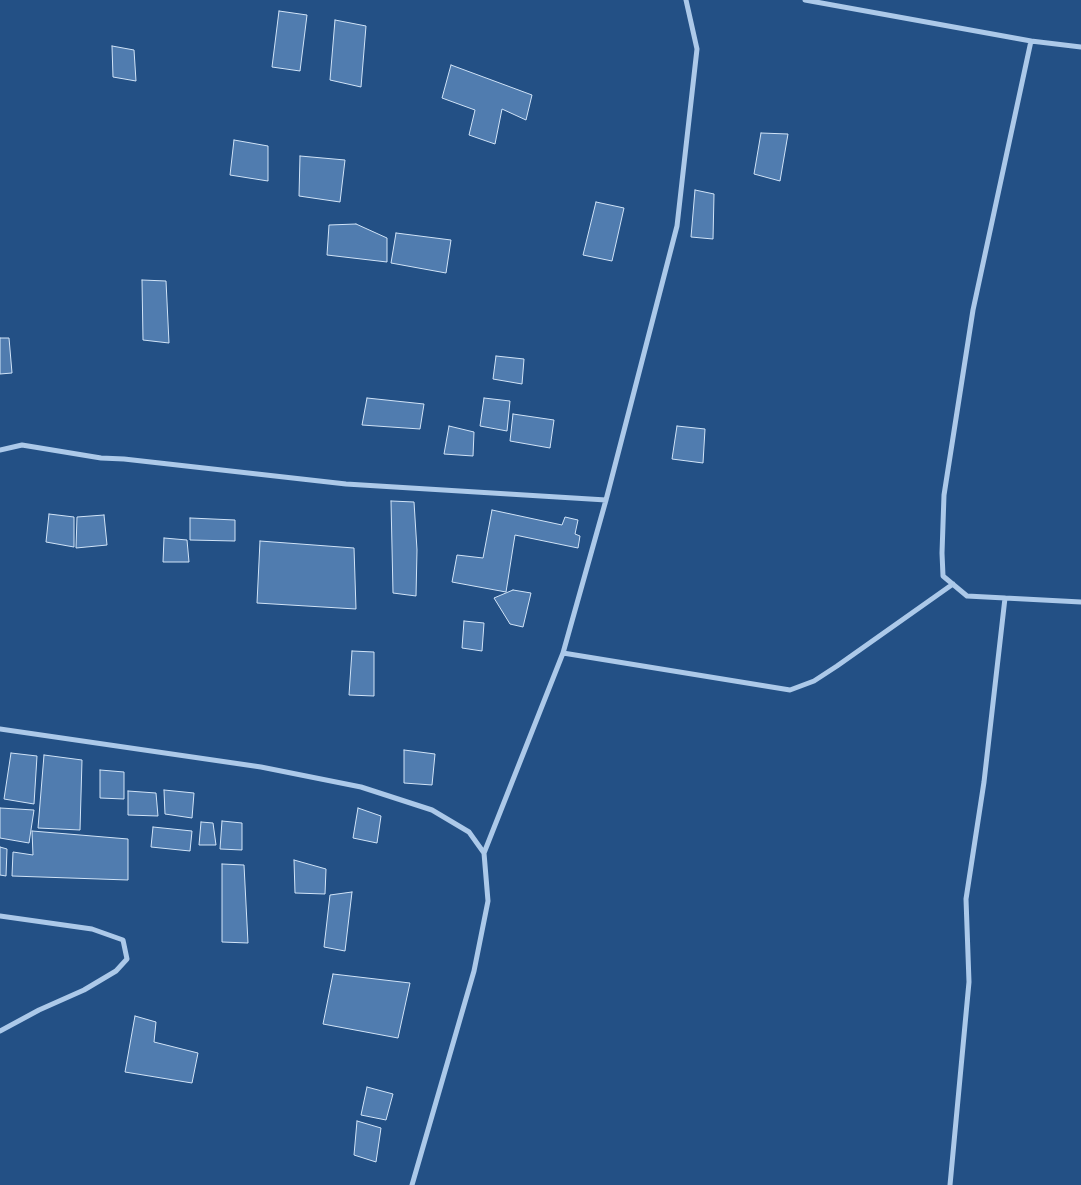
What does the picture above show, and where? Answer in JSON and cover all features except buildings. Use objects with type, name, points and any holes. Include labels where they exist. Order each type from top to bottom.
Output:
[{"type":"street","points":[[412,1185],[474,971],[488,901],[484,853],[563,653],[606,500],[677,226],[698,49],[686,0]]},
{"type":"street","points":[[805,0],[1031,41],[1081,47]]},
{"type":"street","points":[[1031,41],[973,310],[944,495],[943,576],[968,596],[1081,602]]},
{"type":"street","points":[[0,450],[22,445],[101,458],[346,484],[606,500]]},
{"type":"street","points":[[563,653],[790,690],[814,681],[953,584]]},
{"type":"street","points":[[950,1185],[969,982],[966,899],[984,782],[1005,598]]},
{"type":"street","points":[[0,728],[261,767],[361,787],[432,810],[469,832],[484,853]]},
{"type":"street","points":[[0,916],[100,932],[123,940],[127,959],[116,971],[84,990],[39,1010],[0,1031]]}]
